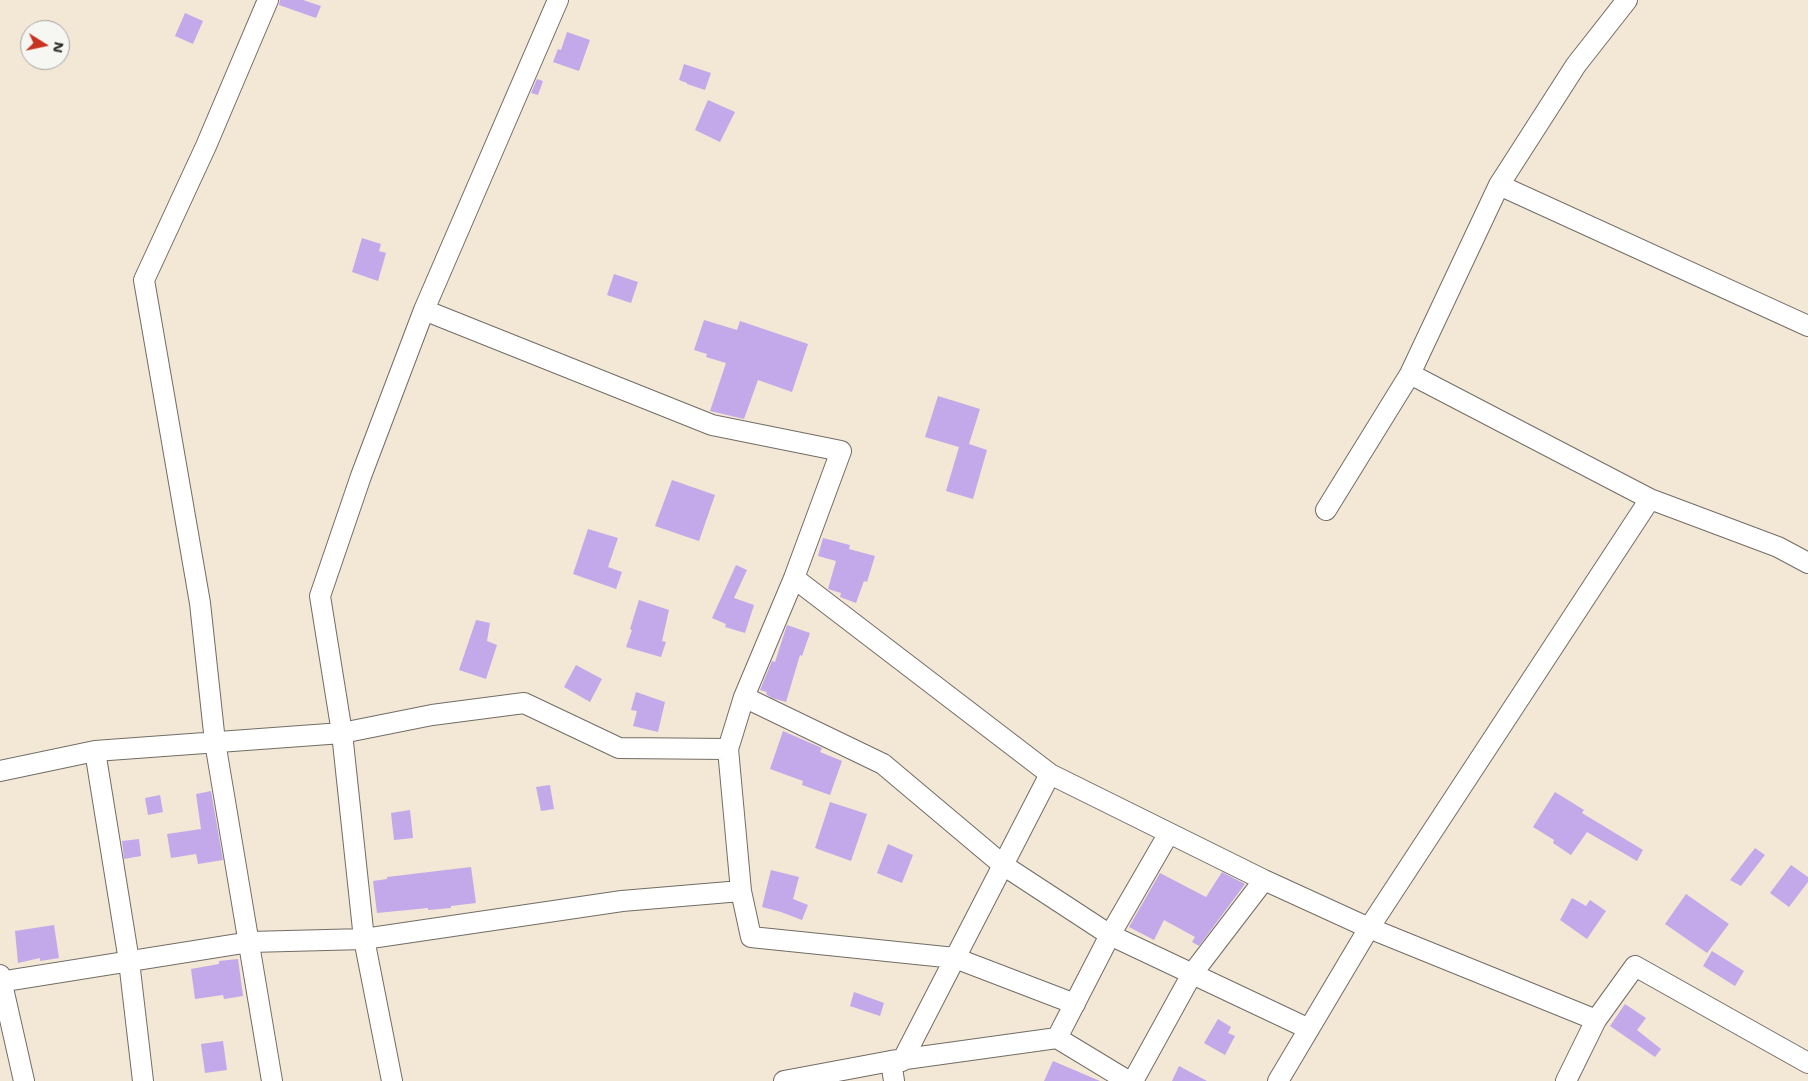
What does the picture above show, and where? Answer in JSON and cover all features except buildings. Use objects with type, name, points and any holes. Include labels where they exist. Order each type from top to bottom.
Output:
[{"type":"street","points":[[268,0],[206,146],[144,280],[200,603],[215,742],[272,1081]]},
{"type":"street","points":[[392,1081],[364,939],[342,733],[320,596],[361,476],[424,310],[558,0]]},
{"type":"street","points":[[1326,510],[1410,374],[1499,186],[1576,65],[1628,0]]},
{"type":"street","points":[[1499,186],[1808,326]]},
{"type":"street","points":[[424,310],[712,425],[842,451],[794,578],[744,697],[728,749],[741,891],[751,937],[955,958],[1075,1004]]},
{"type":"street","points":[[1410,374],[1650,499],[1778,547],[1808,563]]},
{"type":"street","points":[[1278,1081],[1369,928],[1650,499]]},
{"type":"street","points":[[794,578],[1050,774],[1264,880],[1369,928],[1596,1020]]},
{"type":"street","points":[[744,697],[883,764],[1003,866],[1110,935],[1309,1029]]},
{"type":"street","points":[[0,772],[95,751],[342,733],[432,715],[524,703],[619,748],[728,749]]},
{"type":"street","points":[[95,751],[129,961],[143,1081]]},
{"type":"street","points":[[896,1068],[1050,774]]},
{"type":"street","points":[[1057,1038],[1110,935],[1169,833]]},
{"type":"street","points":[[1133,1081],[1192,974],[1264,880]]},
{"type":"street","points":[[24,1081],[0,980],[250,942],[364,939],[622,902],[741,891]]},
{"type":"street","points":[[1566,1081],[1596,1020],[1635,966],[1808,1064]]},
{"type":"street","points":[[784,1081],[896,1068],[1057,1038],[1128,1081]]}]
